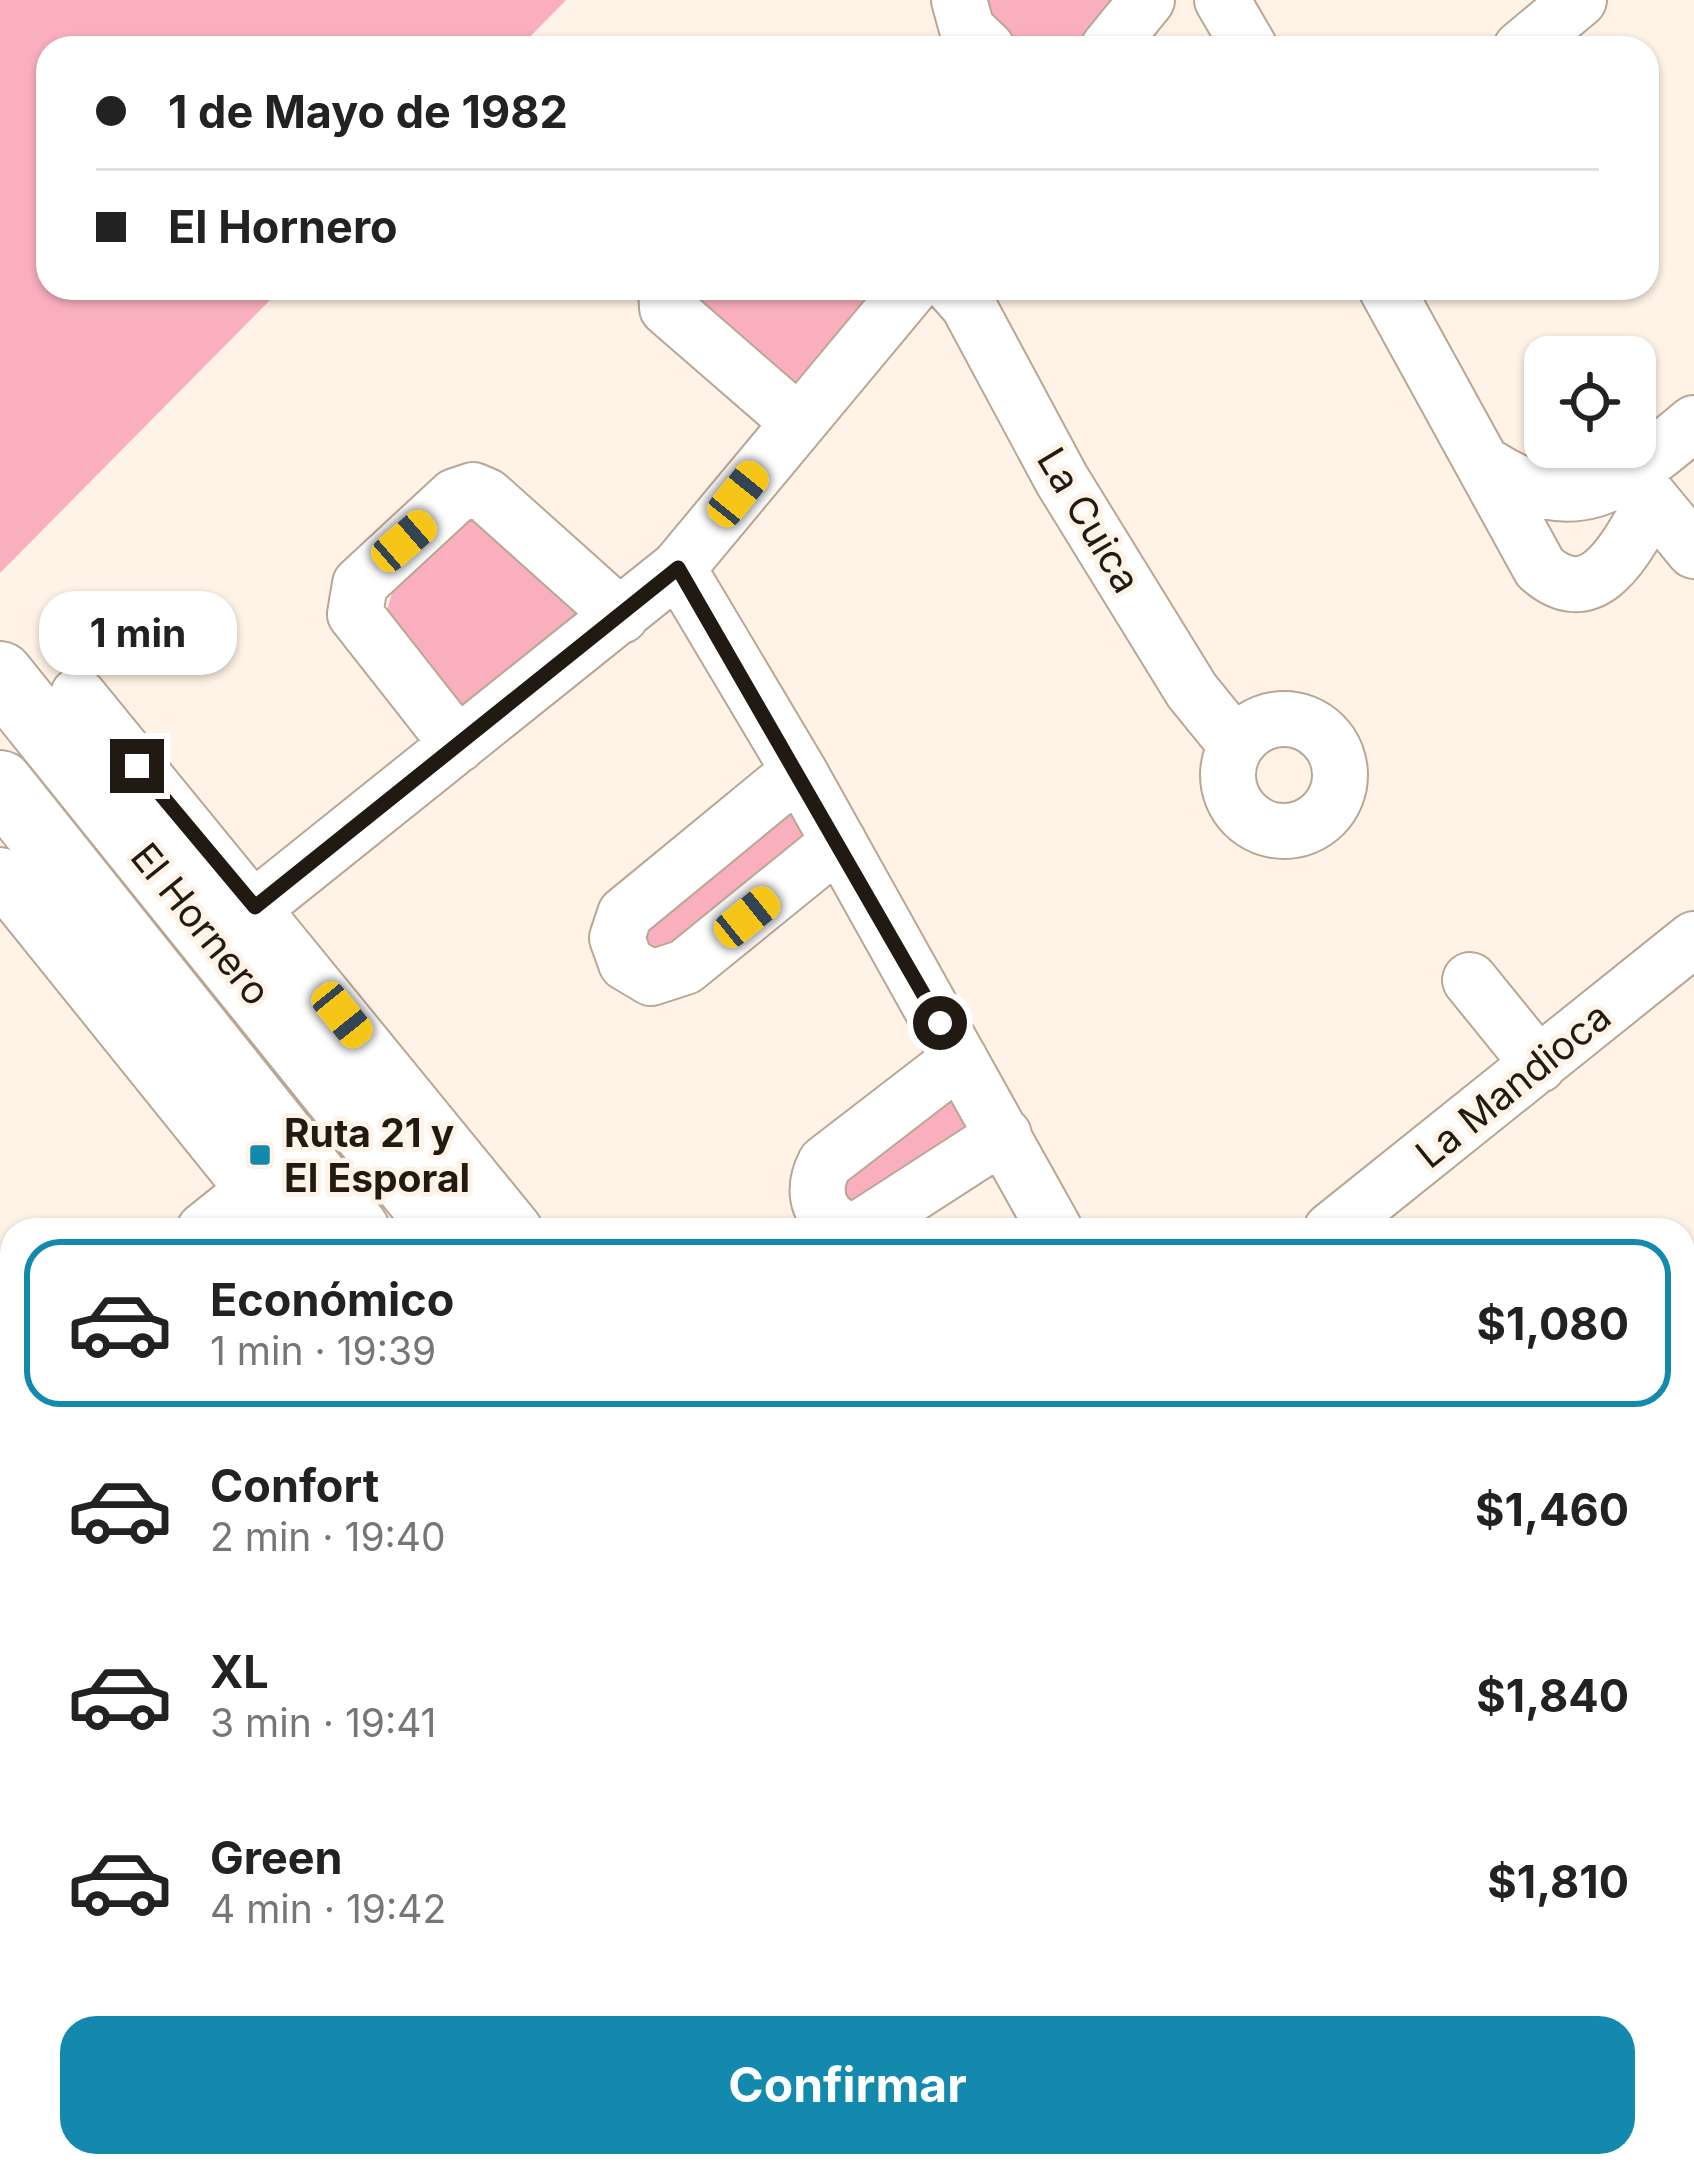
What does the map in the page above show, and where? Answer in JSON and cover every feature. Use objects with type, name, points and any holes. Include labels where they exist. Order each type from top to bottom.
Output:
[{"type":"main road","name":"El Hornero","points":[[0,675],[436,1218]]},
{"type":"main road","name":"El Hornero","points":[[0,784],[346,1218]]},
{"type":"street","points":[[959,0],[975,36]]},
{"type":"street","points":[[1118,36],[1147,0]]},
{"type":"street","points":[[1222,0],[1243,36]]},
{"type":"street","points":[[1536,36],[1579,0]]},
{"type":"street","points":[[667,300],[667,308],[797,421]]},
{"type":"street","points":[[255,907],[678,568],[888,300]]},
{"type":"street","name":"La Cuica","points":[[960,300],[1192,691],[1236,745]]},
{"type":"street","points":[[1393,300],[1540,568],[1556,581],[1577,585],[1601,577],[1616,562],[1642,489],[1694,423]]},
{"type":"street","points":[[1486,465],[1510,480],[1556,492],[1642,489]]},
{"type":"street","points":[[1642,489],[1694,551]]},
{"type":"street","points":[[458,745],[370,637],[356,614],[355,598],[378,563],[455,496],[473,490],[487,496],[621,616]]},
{"type":"street","points":[[678,568],[800,771],[1048,1218]]},
{"type":"street","name":"El Hornero","points":[[78,695],[505,1218]]},
{"type":"street","points":[[800,771],[625,914],[617,938],[626,963],[652,978],[686,968],[839,842]]},
{"type":"street","points":[[0,875],[270,1210]]},
{"type":"street","name":"La Mandioca","points":[[1346,1218],[1694,939]]},
{"type":"street","points":[[1470,980],[1539,1065]]},
{"type":"street","points":[[828,1218],[817,1202],[817,1179],[825,1163],[960,1059]]},
{"type":"street","points":[[873,1218],[1004,1135]]},
{"type":"shaded area","points":[[0,0],[566,0],[531,36],[36,36],[36,300],[270,300],[0,573]]},
{"type":"shaded area","points":[[976,0],[1135,0],[1107,36],[999,36]]},
{"type":"shaded area","points":[[691,300],[861,300],[866,304],[807,394],[693,312]]},
{"type":"shaded area","points":[[456,517],[479,517],[583,610],[472,719],[383,623],[400,566]]},
{"type":"shaded area","points":[[801,799],[822,841],[646,963],[637,926]]},
{"type":"shaded area","points":[[955,1093],[981,1128],[868,1216],[837,1201],[849,1172]]},
{"type":"place","name":"Ruta 21 y El Esporal","points":[[260,1155]]},
{"type":"route","points":[[137,766],[255,907],[678,568],[800,771],[940,1023]]}]
